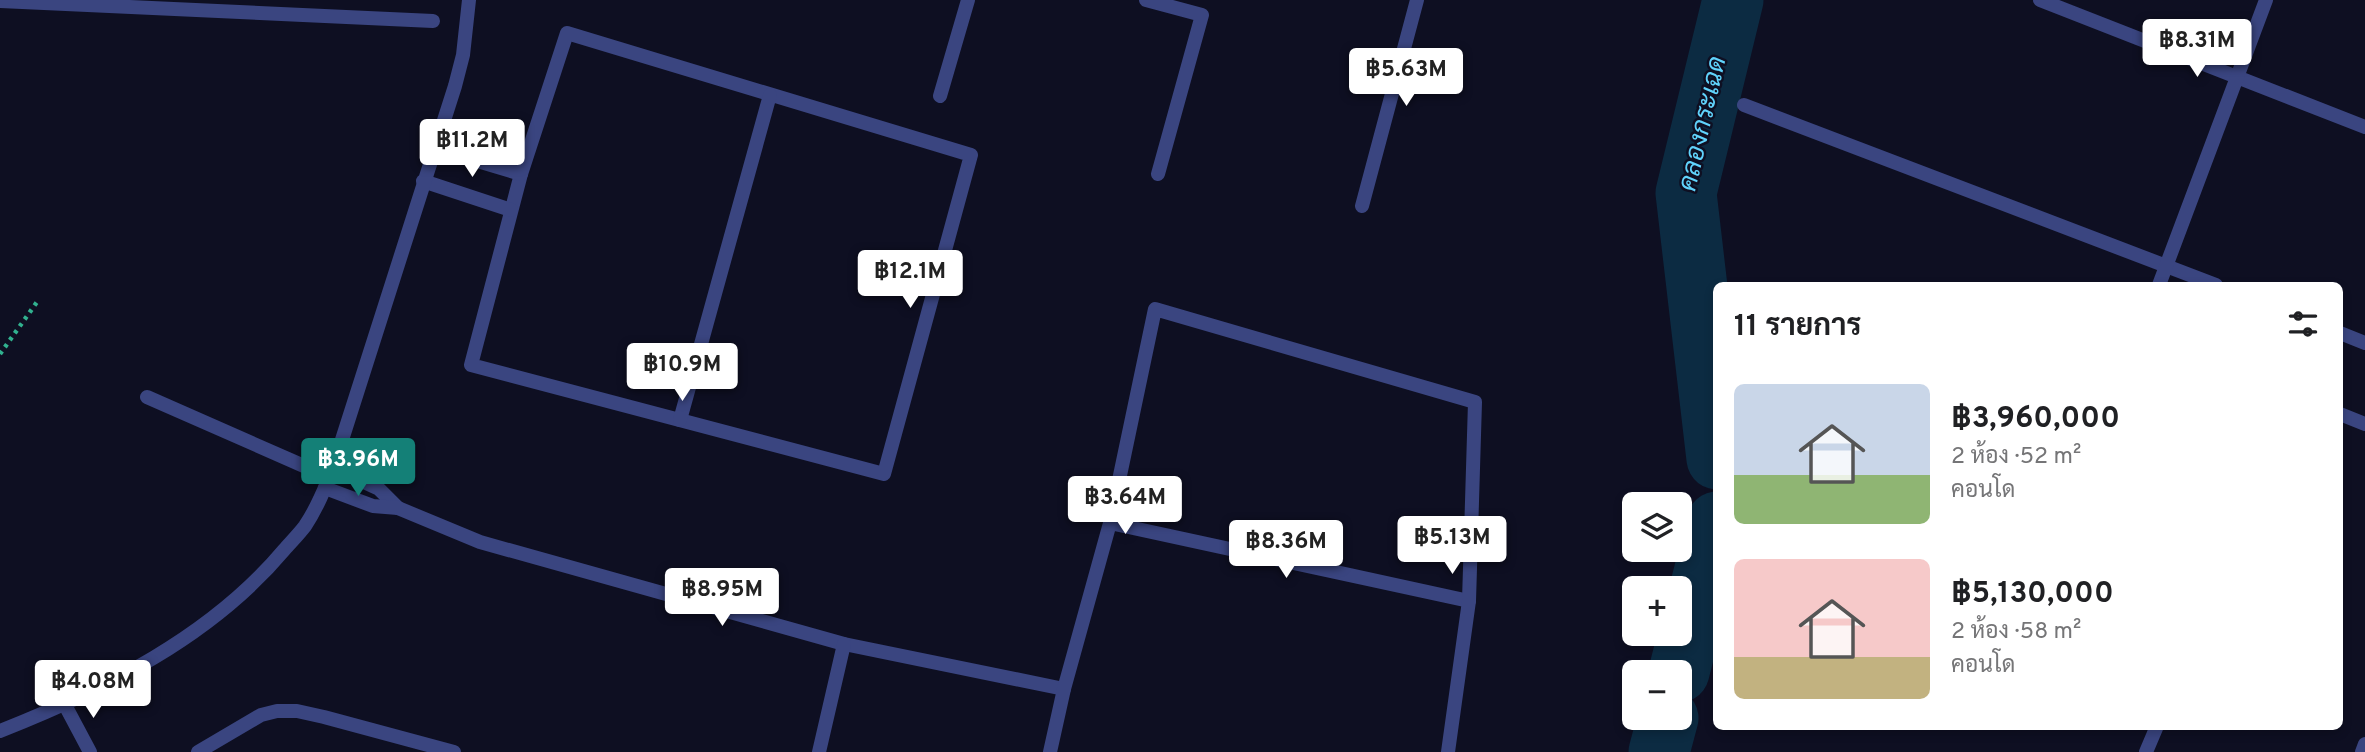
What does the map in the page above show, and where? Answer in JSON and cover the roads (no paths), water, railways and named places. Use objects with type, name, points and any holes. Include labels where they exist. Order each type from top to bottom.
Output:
[{"type":"street","points":[[0,731],[65,705],[117,678],[221,612],[268,569],[305,526],[329,478],[455,86],[463,55],[469,0]]},
{"type":"street","points":[[940,96],[968,0]]},
{"type":"street","points":[[1146,0],[1202,15],[1157,174]]},
{"type":"street","points":[[1362,206],[1417,0]]},
{"type":"street","points":[[2040,0],[2365,127]]},
{"type":"street","points":[[2161,282],[2266,0]]},
{"type":"street","points":[[0,1],[119,4],[433,22]]},
{"type":"street","points":[[567,33],[971,155],[884,474],[471,365],[521,174],[567,33]]},
{"type":"street","points":[[680,420],[770,95]]},
{"type":"street","points":[[1744,105],[2208,282]]},
{"type":"street","points":[[434,148],[521,174]]},
{"type":"street","points":[[423,181],[511,210]]},
{"type":"street","points":[[1050,752],[1064,689],[1110,523],[1155,309],[1475,402],[1469,601],[1448,752]]},
{"type":"street","points":[[2343,334],[2365,343]]},
{"type":"street","points":[[147,397],[329,478],[373,506],[398,508],[480,542],[844,644],[1064,689]]},
{"type":"street","points":[[2343,415],[2365,424]]},
{"type":"street","points":[[329,478],[379,489],[398,508]]},
{"type":"street","points":[[1110,523],[1469,601]]},
{"type":"street","points":[[819,752],[844,644]]},
{"type":"street","points":[[65,705],[90,752]]},
{"type":"street","points":[[198,752],[261,715],[277,711],[297,711],[454,752]]},
{"type":"street","points":[[2146,752],[2155,730]]},
{"type":"street","points":[[2362,752],[2365,744]]},
{"type":"waterway","name":"คลองกระเฉด","points":[[1713,425],[1686,193],[1733,0]]},
{"type":"waterway","name":"คลองกระเฉด","points":[[1682,660],[1713,538]]},
{"type":"waterway","name":"คลองกระเฉด","points":[[1659,752],[1665,730]]}]
